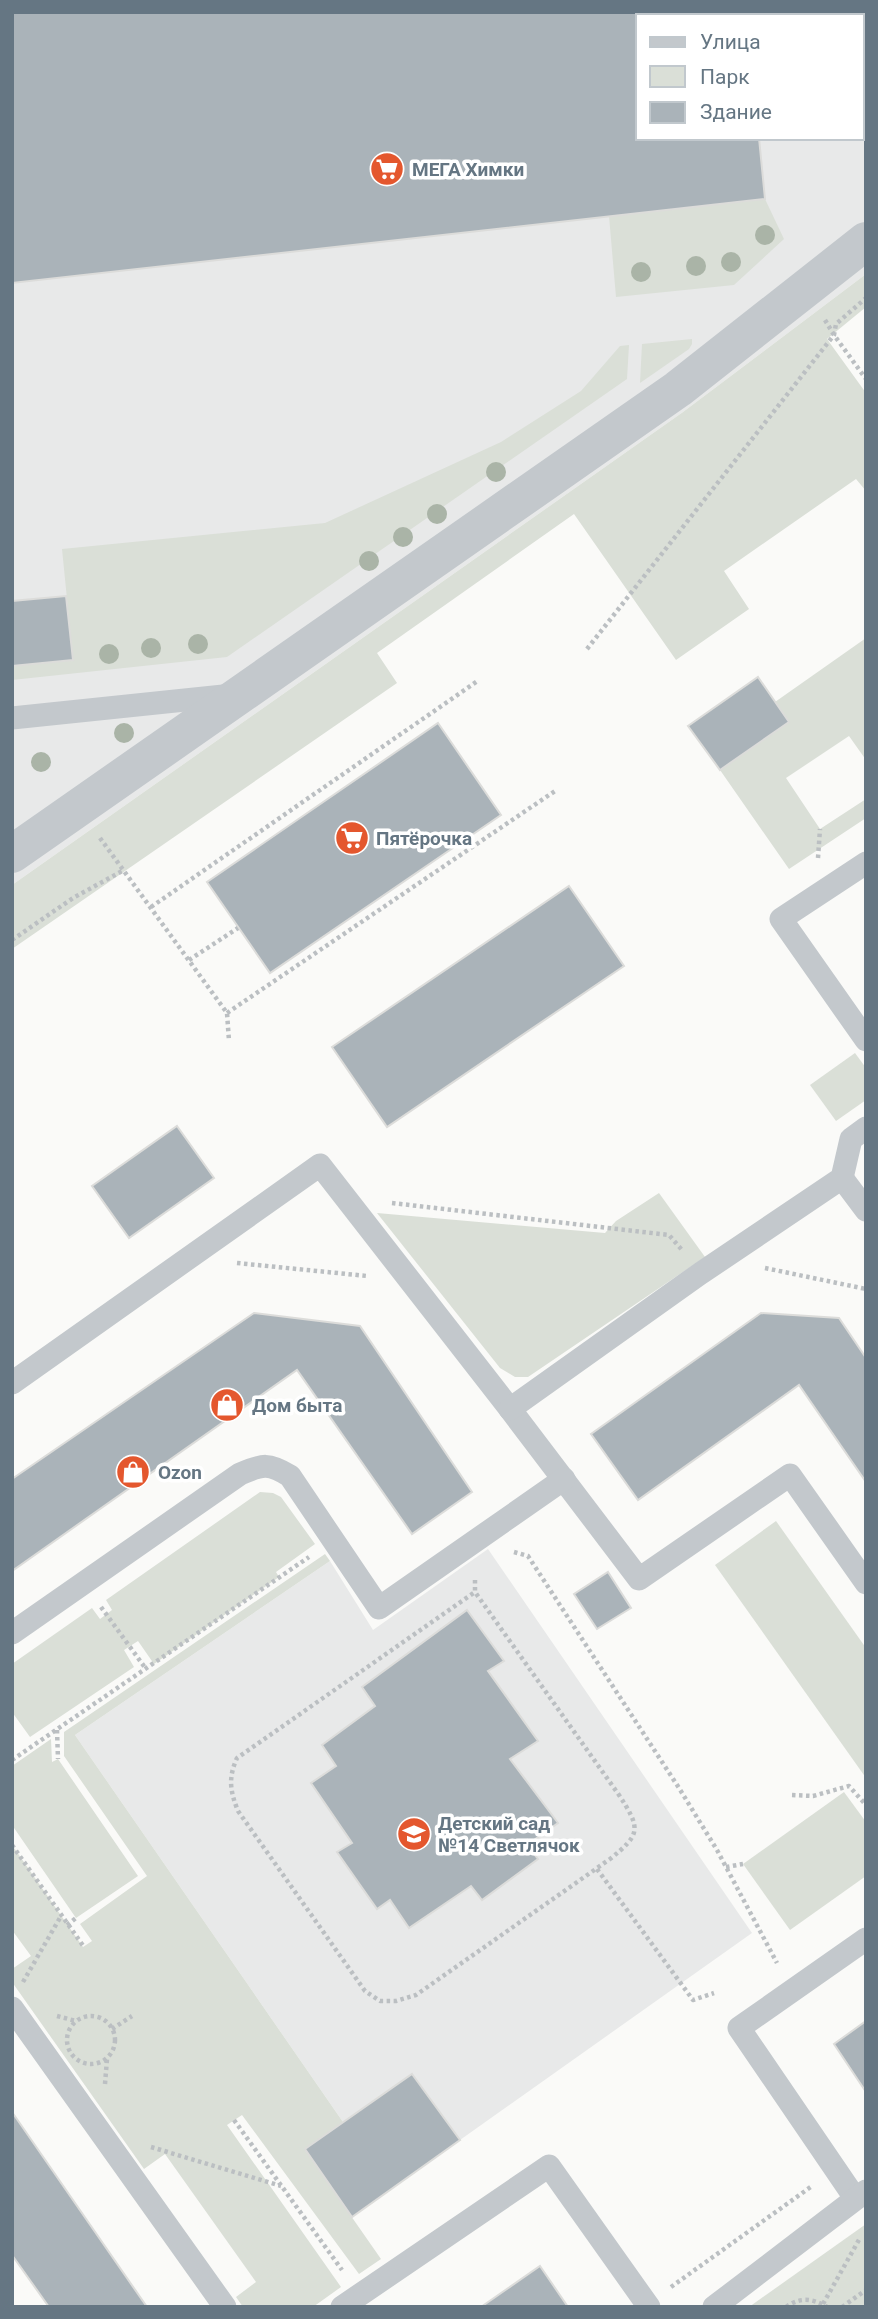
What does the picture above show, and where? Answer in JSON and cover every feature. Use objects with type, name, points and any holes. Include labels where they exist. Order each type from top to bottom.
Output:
[{"type":"street","points":[[12,854],[678,389],[866,242]]},
{"type":"lane","points":[[12,718],[239,694]]},
{"type":"lane","points":[[866,863],[781,919],[866,1040]]},
{"type":"lane","points":[[510,1409],[701,1273],[842,1178],[850,1139],[866,1128]]},
{"type":"lane","points":[[12,1383],[320,1165],[639,1579],[790,1475],[866,1583]]},
{"type":"lane","points":[[842,1178],[866,1210]]},
{"type":"lane","points":[[12,1633],[240,1474],[258,1466],[275,1466],[290,1476],[379,1608],[564,1479]]},
{"type":"lane","points":[[714,2307],[861,2195],[835,2169],[739,2028],[866,1939]]},
{"type":"lane","points":[[16,1998],[102,2133],[225,2307]]},
{"type":"lane","points":[[351,2301],[549,2166],[648,2306]]},
{"type":"path","points":[[587,649],[834,335],[836,324],[866,298]]},
{"type":"path","points":[[834,335],[866,379]]},
{"type":"path","points":[[151,907],[479,680]]},
{"type":"path","points":[[227,1013],[555,791]]},
{"type":"path","points":[[93,829],[227,1013],[229,1041]]},
{"type":"path","points":[[12,940],[73,898],[124,870]]},
{"type":"path","points":[[189,960],[239,928]]},
{"type":"path","points":[[346,1198],[670,1235],[701,1273]]},
{"type":"path","points":[[188,1258],[410,1280]]},
{"type":"path","points":[[723,1259],[866,1289]]},
{"type":"path","points":[[12,1760],[334,1540]]},
{"type":"path","points":[[507,1550],[528,1556],[680,1788],[726,1867],[792,1992]]},
{"type":"path","points":[[475,1573],[475,1592],[633,1816],[635,1831],[631,1842],[597,1869],[416,1995],[396,2001],[380,2000],[365,1991],[238,1811],[230,1791],[231,1771],[237,1758],[475,1592]]},
{"type":"path","points":[[84,1583],[146,1669]]},
{"type":"path","points":[[57,1730],[58,1759]]},
{"type":"path","points":[[792,1796],[813,1796],[849,1786],[866,1805]]},
{"type":"path","points":[[12,1845],[84,1947]]},
{"type":"path","points":[[726,1867],[743,1864]]},
{"type":"path","points":[[597,1869],[693,2000],[713,1993]]},
{"type":"path","points":[[16,1998],[61,1916]]},
{"type":"path","points":[[67,1925],[76,1918]]},
{"type":"path","points":[[112,2029],[132,2016]]},
{"type":"path","points":[[84,2017],[100,2018],[112,2029],[114,2045],[111,2053],[100,2063],[85,2064],[68,2049],[67,2034],[71,2026],[84,2017]]},
{"type":"path","points":[[234,2120],[281,2186],[351,2301]]},
{"type":"path","points":[[102,2133],[281,2186]]},
{"type":"path","points":[[648,2306],[835,2169]]},
{"type":"path","points":[[786,2307],[806,2299],[825,2306],[866,2226]]},
{"type":"path","points":[[842,2307],[866,2290]]},
{"type":"shaded area","points":[[12,12],[866,12],[866,274],[683,412],[12,885]]},
{"type":"shaded area","name":"Детский сад №14 Светлячок","points":[[488,1549],[752,1933],[460,2140],[412,2074],[343,2122],[75,1735],[330,1561],[373,1630]]},
{"type":"green space","points":[[765,199],[784,239],[734,285],[616,297],[609,216]]},
{"type":"green space","points":[[866,274],[866,307],[827,339],[866,393],[866,491],[856,479],[724,571],[749,609],[676,660],[574,514],[377,653],[397,683],[12,949],[12,885],[683,412]]},
{"type":"green space","points":[[692,339],[689,349],[640,383],[642,344]]},
{"type":"green space","points":[[629,345],[627,379],[227,657],[12,680],[12,666],[73,659],[62,549],[325,523],[501,442],[581,391],[620,346]]},
{"type":"green space","points":[[866,638],[866,760],[849,736],[786,778],[820,829],[866,799],[866,818],[789,869],[720,770],[789,722],[775,702]]},
{"type":"green space","points":[[855,1053],[866,1068],[866,1100],[836,1121],[810,1085]]},
{"type":"green space","points":[[659,1193],[705,1257],[528,1377],[515,1377],[500,1368],[377,1213],[605,1233],[616,1221]]},
{"type":"green space","points":[[260,1492],[281,1497],[315,1544],[276,1572],[279,1577],[154,1664],[138,1641],[124,1650],[134,1667],[30,1737],[12,1712],[12,1664],[92,1608],[100,1619],[112,1610],[106,1600]]},
{"type":"green space","points":[[776,1521],[866,1648],[866,1778],[715,1565]]},
{"type":"green space","points":[[325,1554],[330,1561],[75,1735],[343,2122],[305,2150],[381,2259],[359,2274],[242,2115],[227,2125],[341,2287],[313,2307],[243,2307],[236,2297],[256,2282],[165,2154],[144,2169],[12,1982],[12,1969],[31,1956],[12,1930],[12,1845],[83,1947],[92,1941],[80,1924],[147,1876],[64,1756],[64,1732]]},
{"type":"green space","points":[[51,1739],[52,1762],[58,1759],[138,1876],[76,1918],[12,1825],[12,1766]]},
{"type":"green space","points":[[844,1792],[866,1822],[866,1876],[790,1930],[743,1864]]},
{"type":"green space","points":[[866,2224],[866,2307],[749,2307]]},
{"type":"building","name":"МЕГА Химки","points":[[12,12],[745,12],[636,14],[636,140],[759,140],[765,199],[12,283]]},
{"type":"building","points":[[66,596],[73,660],[12,666],[12,601]]},
{"type":"building","points":[[758,677],[789,722],[720,770],[688,726]]},
{"type":"building","points":[[438,723],[501,815],[270,973],[207,882]]},
{"type":"building","points":[[569,886],[624,966],[387,1127],[332,1047]]},
{"type":"building","points":[[177,1126],[214,1178],[129,1238],[92,1186]]},
{"type":"building","points":[[254,1313],[360,1326],[472,1492],[412,1534],[297,1370],[12,1571],[12,1479]]},
{"type":"building","points":[[761,1313],[839,1318],[866,1358],[866,1482],[799,1385],[638,1500],[591,1434]]},
{"type":"building","points":[[608,1572],[631,1608],[597,1629],[574,1594]]},
{"type":"building","points":[[467,1610],[504,1661],[488,1671],[538,1741],[510,1759],[558,1823],[527,1845],[538,1859],[482,1900],[471,1886],[409,1928],[390,1900],[377,1909],[337,1852],[352,1843],[311,1783],[336,1766],[322,1745],[375,1706],[362,1687]]},
{"type":"building","points":[[866,2021],[866,2092],[834,2044]]},
{"type":"building","points":[[412,2074],[460,2140],[352,2217],[305,2149]]},
{"type":"building","points":[[12,2112],[147,2307],[49,2307],[12,2255]]},
{"type":"building","points":[[540,2266],[568,2307],[481,2307]]},
{"type":"place","name":"МЕГА Химки","points":[[387,169]]},
{"type":"place","name":"Пятёрочка","points":[[352,838]]},
{"type":"place","name":"Дом быта","points":[[227,1405]]},
{"type":"place","name":"Ozon","points":[[133,1472]]},
{"type":"place","name":"Детский сад №14 Светлячок","points":[[414,1834]]}]
